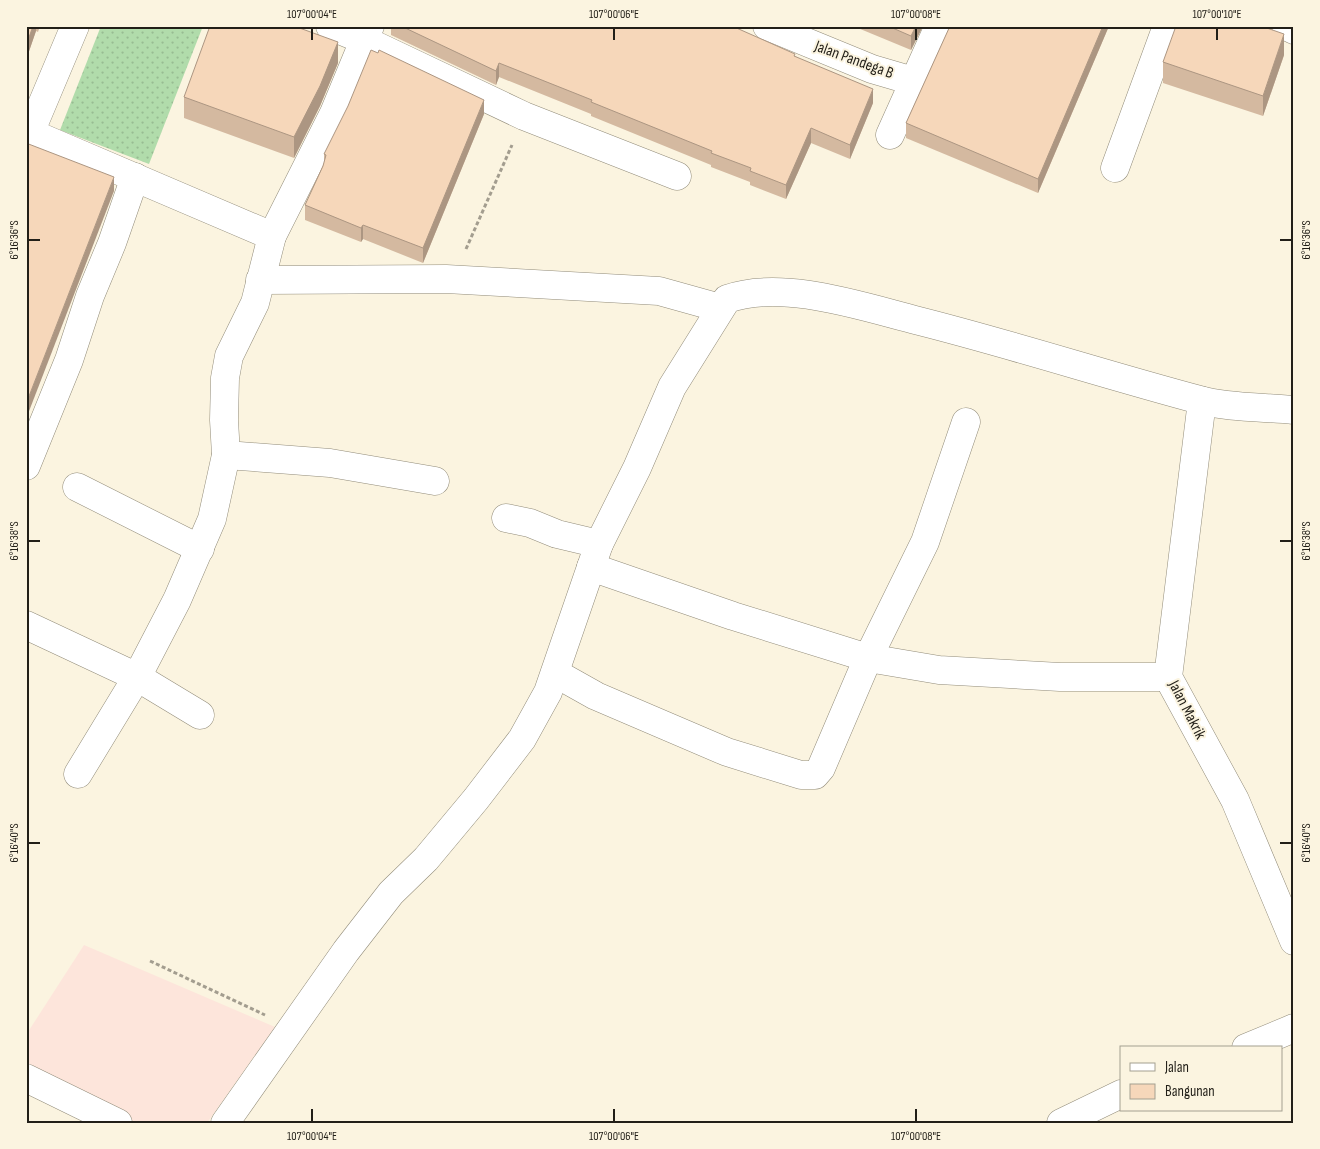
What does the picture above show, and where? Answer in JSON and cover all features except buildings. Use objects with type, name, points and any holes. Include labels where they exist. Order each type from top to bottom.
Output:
[{"type":"street","points":[[75,26],[28,132],[272,236]]},
{"type":"street","points":[[330,26],[367,33],[524,116],[677,176]]},
{"type":"street","name":"Jalan Pandega B","points":[[767,26],[872,69],[913,81]]},
{"type":"street","points":[[890,136],[939,26]]},
{"type":"street","points":[[1115,168],[1168,26]]},
{"type":"street","points":[[1286,26],[1294,30]]},
{"type":"street","points":[[78,774],[137,677],[178,600],[212,519],[226,455],[224,420],[225,378],[228,356],[255,303],[272,236],[334,113],[367,33]]},
{"type":"street","points":[[26,466],[69,360],[90,296],[112,243],[134,177]]},
{"type":"street","points":[[518,272],[602,274],[696,286],[708,297],[712,306]]},
{"type":"street","points":[[260,280],[452,280],[659,291],[712,306]]},
{"type":"street","points":[[225,1123],[290,1027],[392,893],[426,859],[522,739],[548,692],[595,556],[637,468],[672,387],[712,306],[739,294],[790,292],[866,308],[1007,343],[1202,401],[1294,410]]},
{"type":"street","name":"Jalan Makrik","points":[[1202,401],[1168,677],[1235,800],[1294,941]]},
{"type":"street","points":[[555,673],[596,696],[727,752],[809,776],[815,775],[821,768],[868,658],[925,542],[966,422]]},
{"type":"street","points":[[226,455],[330,463],[436,481]]},
{"type":"street","points":[[77,487],[200,549]]},
{"type":"street","points":[[506,518],[530,522],[557,534],[595,556],[732,616],[868,658],[939,670],[1060,677],[1168,677]]},
{"type":"street","points":[[26,625],[137,677],[200,715]]},
{"type":"street","points":[[1251,1046],[1294,1028]]},
{"type":"street","points":[[26,1078],[118,1123]]},
{"type":"street","points":[[1061,1123],[1120,1094]]},
{"type":"path","points":[[452,280],[524,116]]},
{"type":"path","points":[[150,961],[290,1027]]},
{"type":"shaded area","points":[[84,945],[275,1027],[207,1123],[137,1123],[26,1067],[26,1035]]},
{"type":"green space","points":[[101,26],[203,26],[149,164],[60,130]]}]
